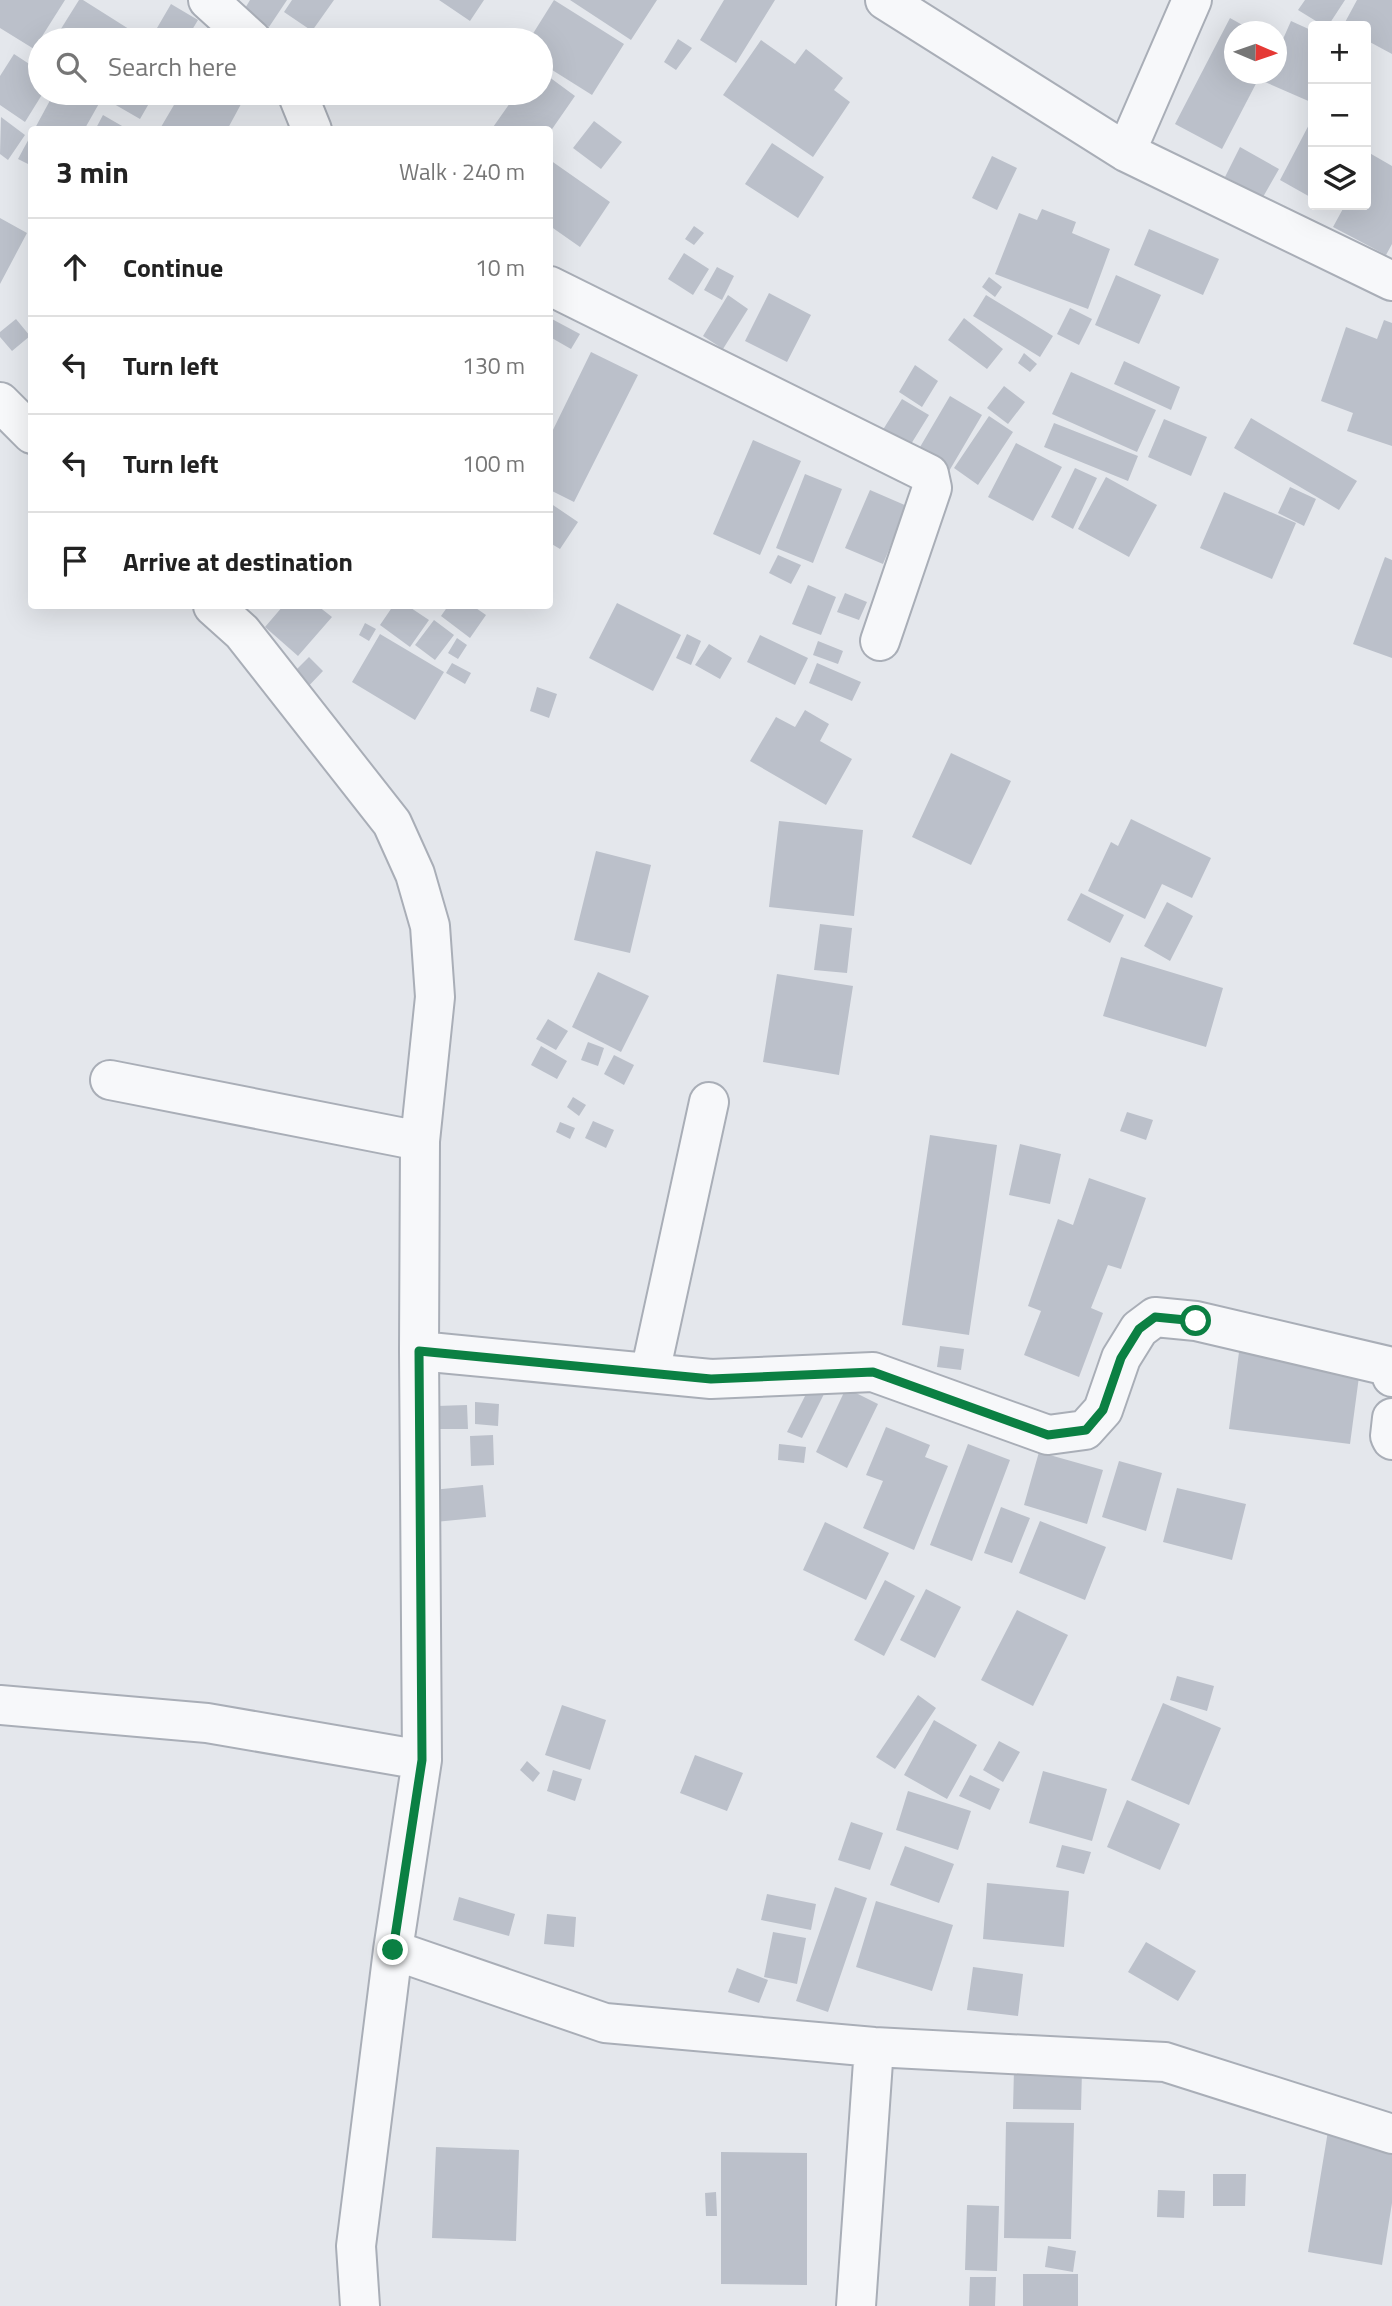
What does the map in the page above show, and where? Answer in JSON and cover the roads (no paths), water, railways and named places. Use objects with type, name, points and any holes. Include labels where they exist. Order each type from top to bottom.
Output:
[{"type":"street","points":[[208,0],[239,28]]},
{"type":"street","points":[[885,0],[1126,152],[1392,281]]},
{"type":"street","points":[[1126,152],[1192,0]]},
{"type":"street","points":[[302,105],[310,126]]},
{"type":"street","points":[[553,287],[929,474],[932,488],[880,641]]},
{"type":"street","points":[[0,402],[28,430]]},
{"type":"street","points":[[216,609],[242,632],[392,823],[415,874],[429,926],[435,997],[420,1141],[422,1760],[393,1950],[356,2246],[359,2306]]},
{"type":"street","points":[[110,1080],[420,1141]]},
{"type":"street","points":[[650,1373],[709,1102]]},
{"type":"street","points":[[419,1351],[711,1379],[873,1372],[1048,1435],[1086,1430],[1103,1410],[1121,1358],[1139,1329],[1155,1317],[1196,1321],[1388,1366],[1392,1377]]},
{"type":"street","points":[[1392,1418],[1392,1440]]},
{"type":"street","points":[[0,1706],[207,1723],[422,1760]]},
{"type":"street","points":[[393,1950],[605,2023],[874,2046],[1165,2062],[1392,2134]]},
{"type":"street","points":[[856,2306],[874,2046]]}]
